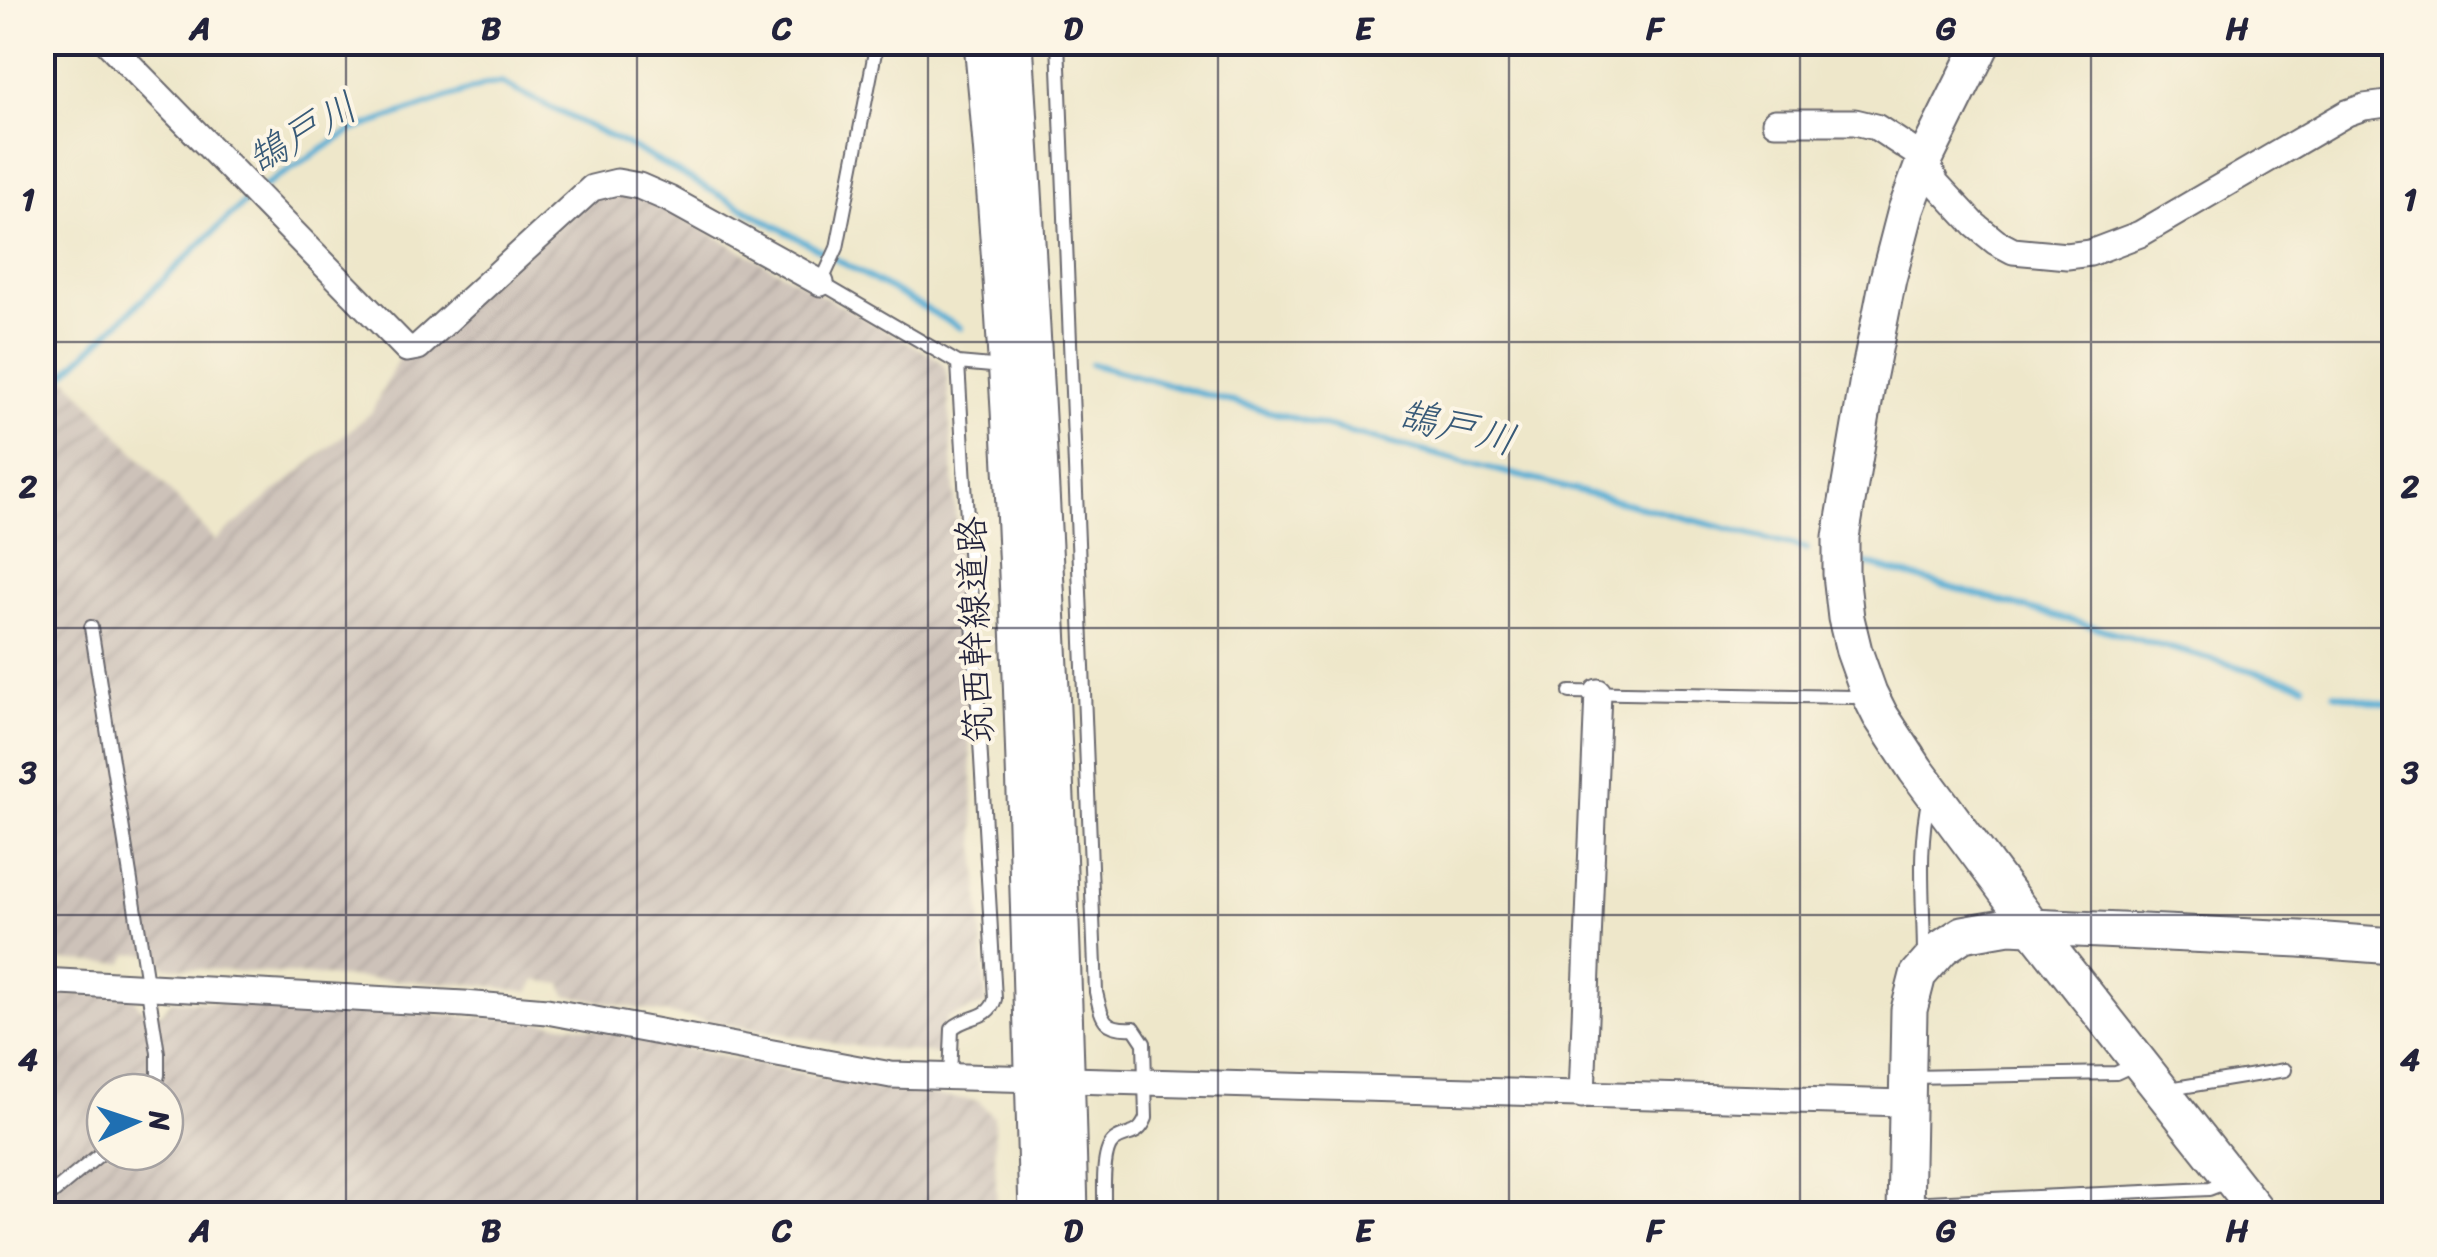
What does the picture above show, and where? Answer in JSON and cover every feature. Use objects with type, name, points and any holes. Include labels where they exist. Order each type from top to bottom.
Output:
[{"type":"street","points":[[107,42],[407,349],[418,347],[592,188],[617,182],[639,186],[669,199],[821,283]]},
{"type":"street","name":"筑西幹線道路","points":[[982,42],[1037,375]]},
{"type":"street","name":"筑西幹線道路","points":[[1015,42],[1037,375],[1017,593],[1050,1081],[1070,1214]]},
{"type":"street","points":[[1983,42],[1925,159],[1906,210],[1888,280],[1841,538],[1846,618],[1868,694],[1930,790],[2034,929],[2260,1214]]},
{"type":"street","points":[[1775,122],[1855,122],[1876,127],[1925,159],[1936,184],[1996,242],[2013,251],[2067,256],[2090,253],[2140,234],[2347,114],[2394,103]]},
{"type":"street","points":[[1582,1094],[1598,692]]},
{"type":"street","points":[[1905,1209],[1910,1010],[1918,976],[1942,948],[1962,934],[2010,926],[2394,946]]},
{"type":"street","points":[[42,981],[546,1011],[865,1072],[950,1078],[1582,1094],[1906,1090]]},
{"type":"street","name":"筑西幹線道路","points":[[1036,1214],[1050,1081]]},
{"type":"lane","points":[[876,42],[837,248],[821,283],[958,364],[1037,375]]},
{"type":"lane","points":[[1058,42],[1037,375],[1096,992],[1101,1015],[1108,1024],[1116,1029],[1134,1028],[1144,1043],[1146,1082],[1146,1118],[1142,1127],[1110,1144],[1105,1153],[1104,1214]]},
{"type":"lane","points":[[950,1078],[952,1029],[990,1010],[995,999],[958,364]]},
{"type":"lane","points":[[91,627],[158,1072]]},
{"type":"lane","points":[[1570,692],[1853,698],[1868,694]]},
{"type":"lane","points":[[1924,969],[1922,887],[1925,813],[1930,790]]},
{"type":"lane","points":[[1906,1090],[2116,1073],[2151,1076],[2285,1070]]},
{"type":"lane","points":[[42,1202],[85,1167]]},
{"type":"lane","points":[[1905,1209],[2209,1189],[2233,1180]]},
{"type":"shaded area","points":[[635,192],[936,358],[944,366],[986,1004],[946,1018],[942,1054],[845,1045],[674,1015],[566,995],[562,984],[536,980],[529,992],[483,985],[165,967],[156,953],[129,954],[123,963],[43,960],[42,350],[215,541],[371,413],[400,356],[592,197]]},
{"type":"shaded area","points":[[42,992],[134,997],[140,1008],[161,1013],[173,1000],[581,1026],[855,1085],[978,1101],[994,1117],[997,1214],[43,1214]]},
{"type":"waterway","name":"鵠戸川","points":[[258,190],[351,131],[487,84],[501,83],[643,153],[961,328]]},
{"type":"waterway","name":"鵠戸川","points":[[42,390],[53,385],[249,198]]},
{"type":"waterway","name":"鵠戸川","points":[[1091,364],[1807,549]]},
{"type":"waterway","name":"鵠戸川","points":[[1863,563],[2304,685]]},
{"type":"waterway","name":"鵠戸川","points":[[2334,693],[2394,706]]}]
